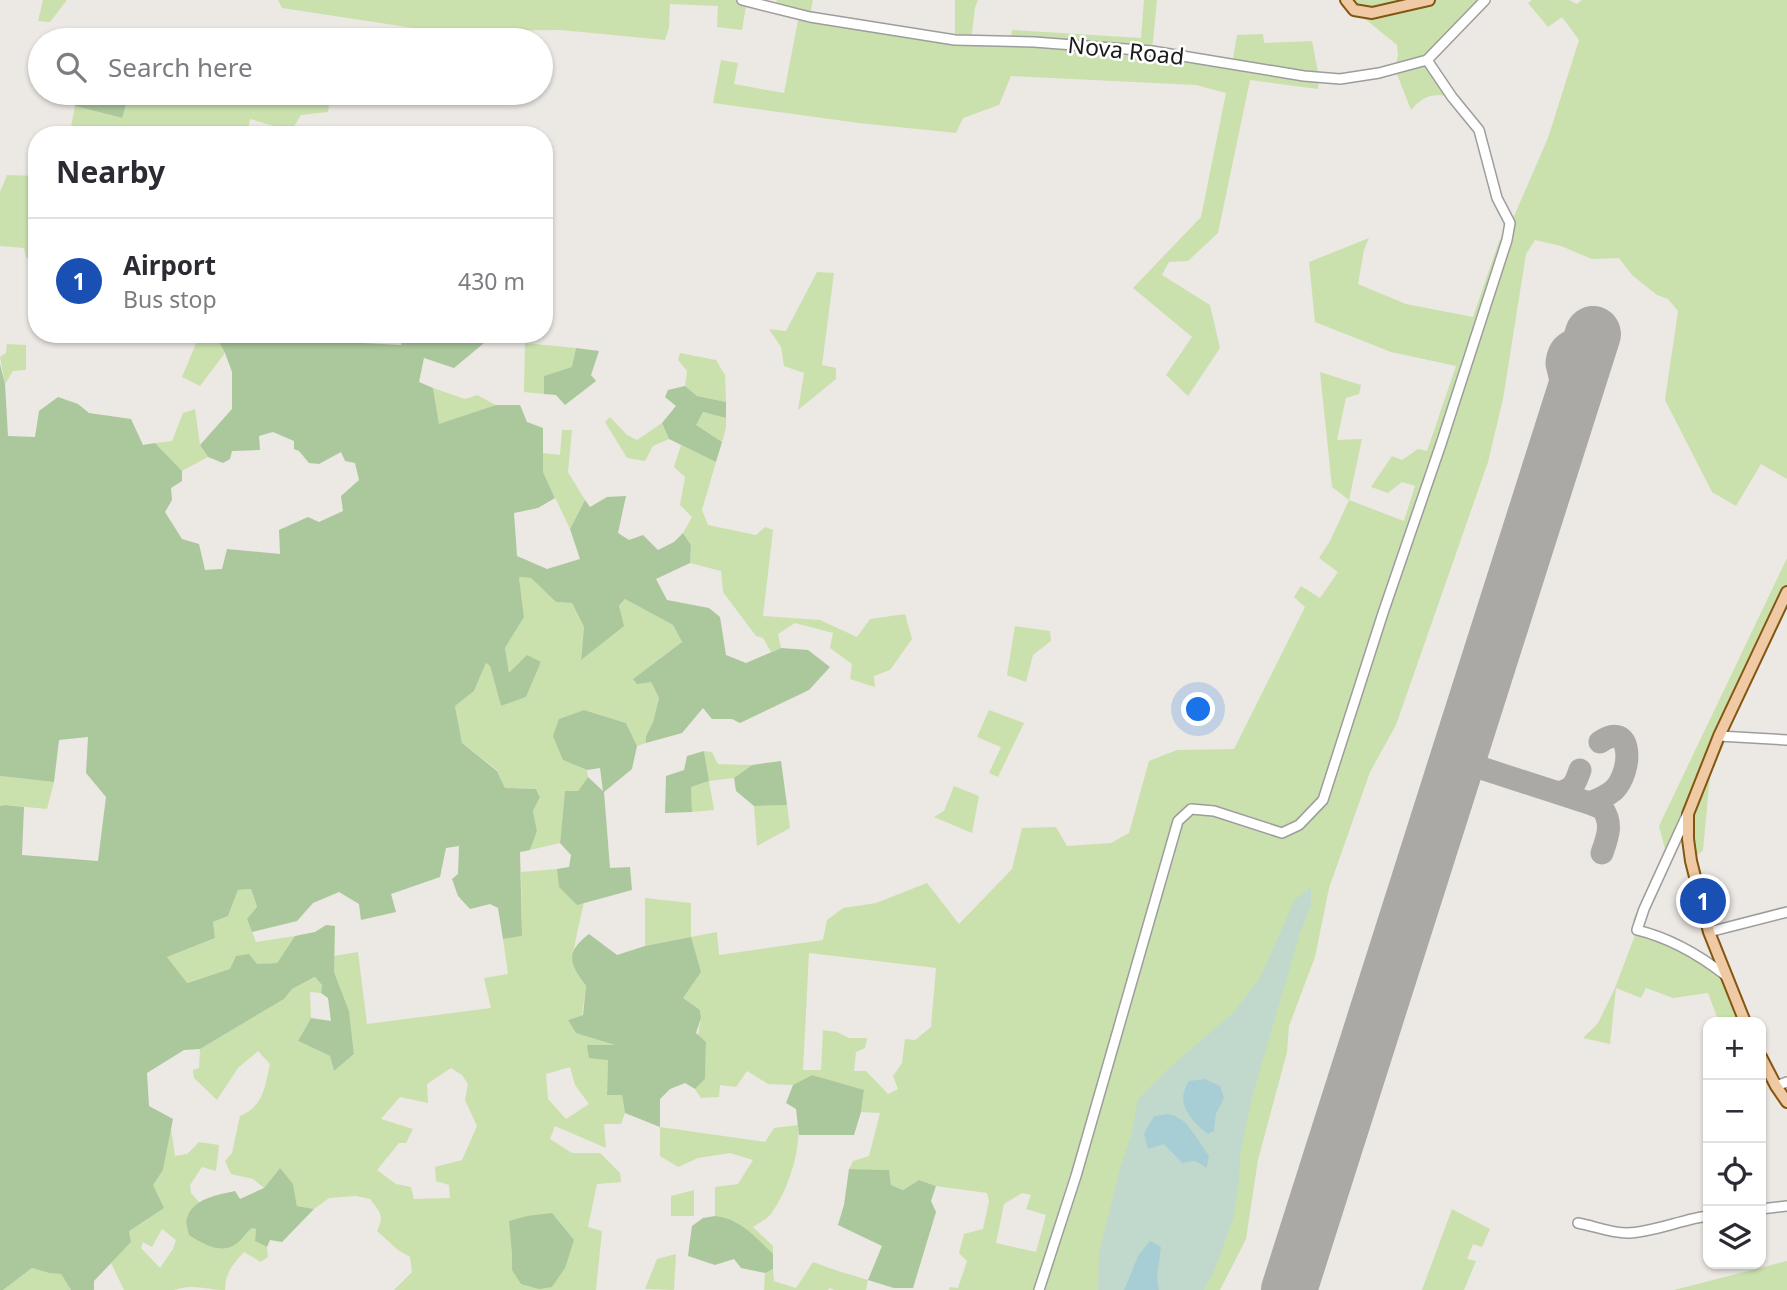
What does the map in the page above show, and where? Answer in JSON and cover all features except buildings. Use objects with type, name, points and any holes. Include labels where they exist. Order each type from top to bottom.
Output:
[{"type":"main road","points":[[1346,0],[1354,10],[1372,13],[1430,0]]},
{"type":"main road","points":[[1743,1017],[1709,932],[1691,861],[1688,814],[1718,736],[1787,592]]},
{"type":"main road","points":[[1766,1063],[1782,1084],[1787,1102]]},
{"type":"street","name":"Nova Road","points":[[742,0],[810,17],[955,40],[1152,51],[1304,76],[1340,79],[1379,74],[1427,60],[1485,0]]},
{"type":"street","points":[[1039,1290],[1076,1176],[1178,821],[1191,808],[1214,811],[1282,833],[1299,825],[1323,800],[1507,240],[1510,223],[1497,198],[1479,130],[1427,60]]},
{"type":"street","points":[[1718,736],[1787,740]]},
{"type":"street","points":[[1688,814],[1637,930],[1655,934],[1701,956],[1725,975]]},
{"type":"street","points":[[1709,932],[1787,912]]},
{"type":"street","points":[[1766,1208],[1787,1206]]},
{"type":"street","points":[[1578,1223],[1618,1233],[1630,1233],[1703,1216]]},
{"type":"green space","points":[[43,0],[67,0],[50,22],[38,21]]},
{"type":"green space","points":[[278,0],[747,0],[742,30],[717,27],[718,6],[670,4],[669,28],[665,40],[553,28],[413,28],[282,8]]},
{"type":"green space","points":[[777,0],[813,0],[810,16],[955,39],[955,0],[978,0],[971,40],[1011,41],[1012,30],[1141,38],[1144,0],[1157,0],[1152,51],[1232,64],[1237,35],[1263,34],[1264,43],[1312,41],[1319,77],[1318,89],[1250,80],[1218,233],[1188,261],[1169,262],[1162,275],[1210,305],[1220,348],[1188,396],[1166,375],[1192,337],[1133,288],[1201,217],[1226,93],[1196,85],[1011,76],[999,105],[963,118],[956,133],[713,103],[721,60],[738,63],[734,84],[784,93],[799,15],[775,8]]},
{"type":"green space","points":[[1346,0],[1485,0],[1427,60],[1452,97],[1429,96],[1411,110],[1395,69],[1397,45],[1354,10]]},
{"type":"green space","points":[[1532,0],[1569,0],[1577,4],[1582,0],[1787,0],[1787,479],[1761,464],[1736,506],[1712,492],[1665,400],[1678,311],[1668,299],[1657,295],[1632,275],[1619,258],[1592,259],[1561,246],[1535,240],[1526,254],[1503,399],[1488,462],[1396,725],[1370,772],[1329,888],[1315,957],[1289,1026],[1287,1052],[1258,1160],[1246,1239],[1220,1290],[949,1290],[950,1287],[958,1288],[967,1261],[959,1253],[964,1234],[983,1229],[989,1201],[987,1193],[936,1186],[919,1180],[903,1190],[891,1185],[889,1170],[849,1169],[853,1161],[869,1156],[880,1113],[861,1112],[864,1091],[812,1075],[793,1085],[768,1084],[747,1071],[736,1087],[720,1085],[719,1097],[701,1098],[695,1089],[705,1079],[706,1042],[698,1035],[700,1010],[682,998],[691,937],[717,932],[719,955],[823,940],[827,920],[843,908],[876,903],[927,883],[959,924],[1012,869],[1022,828],[1056,827],[1067,846],[1111,843],[1129,833],[1149,761],[1177,750],[1234,749],[1305,607],[1294,597],[1301,586],[1320,598],[1338,572],[1319,558],[1349,500],[1404,521],[1415,486],[1402,482],[1388,493],[1371,487],[1392,456],[1402,460],[1418,449],[1427,451],[1456,366],[1391,352],[1315,322],[1309,262],[1369,238],[1358,284],[1406,304],[1473,317],[1499,241],[1511,223],[1548,138],[1579,40],[1562,17],[1548,27],[1528,3]],"holes":[[[809,953],[936,968],[931,1027],[915,1040],[905,1039],[902,1063],[893,1076],[898,1089],[888,1094],[866,1071],[854,1071],[856,1052],[865,1048],[867,1038],[849,1038],[837,1032],[823,1030],[821,1070],[803,1070]],[[1022,1193],[1031,1195],[1026,1209],[1046,1215],[1036,1252],[996,1243],[1004,1204]]]},
{"type":"green space","points":[[75,105],[126,105],[122,118]]},
{"type":"green space","points":[[125,105],[329,105],[328,112],[301,115],[294,126],[274,126],[250,119],[249,126],[71,126],[75,106],[121,118]]},
{"type":"green space","points":[[7,175],[28,176],[28,258],[24,248],[0,246],[0,192]]},
{"type":"green space","points":[[817,272],[834,273],[822,365],[836,368],[836,379],[798,410],[804,373],[784,366],[781,347],[769,329],[786,331]]},
{"type":"green space","points":[[196,343],[220,343],[225,353],[200,386],[182,377]]},
{"type":"green space","points":[[220,343],[484,343],[454,368],[424,358],[419,382],[433,388],[439,424],[496,405],[520,405],[527,422],[543,428],[543,472],[555,498],[538,508],[514,513],[517,556],[547,569],[580,559],[570,529],[585,500],[590,507],[607,497],[626,496],[618,533],[629,540],[643,535],[658,550],[674,542],[683,533],[691,545],[690,563],[656,579],[667,600],[709,608],[720,617],[726,655],[746,663],[781,648],[808,650],[830,667],[809,690],[740,723],[732,719],[712,719],[703,708],[682,733],[646,743],[659,698],[651,682],[637,684],[633,679],[682,642],[673,625],[625,599],[619,606],[624,626],[581,660],[584,627],[572,603],[556,602],[531,578],[519,577],[524,617],[505,648],[509,673],[527,655],[541,662],[526,697],[501,706],[490,666],[486,663],[474,691],[455,706],[462,743],[497,771],[505,788],[536,789],[540,797],[533,811],[537,831],[530,850],[520,852],[522,936],[503,939],[498,908],[490,904],[470,909],[458,896],[452,879],[458,874],[459,846],[446,848],[440,877],[391,894],[396,912],[361,920],[359,904],[339,892],[313,903],[297,921],[252,932],[247,919],[257,907],[251,889],[238,890],[228,916],[213,922],[215,938],[167,957],[187,983],[230,969],[236,956],[249,954],[257,964],[277,963],[295,936],[315,932],[326,925],[335,926],[334,972],[349,1011],[354,1054],[334,1071],[330,1056],[298,1041],[311,1018],[331,1021],[328,998],[321,993],[322,985],[315,977],[292,989],[284,999],[200,1049],[184,1050],[147,1073],[149,1106],[173,1119],[163,1170],[153,1185],[164,1208],[129,1231],[131,1242],[94,1281],[94,1290],[71,1290],[61,1274],[32,1268],[0,1290],[0,806],[24,807],[22,855],[98,861],[106,797],[86,773],[88,737],[59,740],[54,782],[0,776],[0,364],[5,384],[8,436],[35,437],[39,411],[58,397],[78,404],[89,413],[131,419],[143,445],[155,443],[182,471],[182,481],[171,488],[172,500],[165,512],[182,539],[199,544],[205,570],[222,569],[227,549],[280,554],[279,530],[308,517],[319,522],[343,511],[341,496],[359,480],[355,463],[345,461],[341,452],[319,464],[309,463],[294,449],[294,441],[273,432],[259,436],[260,450],[232,451],[230,459],[223,463],[208,457],[200,445],[232,409],[232,372]]},
{"type":"green space","points":[[525,343],[576,348],[573,367],[544,376],[544,394],[524,392]]},
{"type":"green space","points":[[7,344],[26,345],[26,370],[13,371],[5,384],[0,357],[6,353]]},
{"type":"green space","points":[[576,348],[599,351],[591,375],[596,381],[565,405],[556,395],[544,394],[544,376],[572,367]]},
{"type":"green space","points":[[680,353],[716,360],[725,375],[726,402],[697,396],[685,386],[687,371],[678,360]]},
{"type":"green space","points":[[1320,372],[1361,385],[1359,394],[1346,398],[1337,440],[1362,439],[1349,500],[1332,487]]},
{"type":"green space","points":[[685,386],[697,396],[726,402],[726,418],[703,412],[696,425],[722,442],[716,462],[669,439],[662,423],[676,406],[665,397],[668,390]]},
{"type":"green space","points":[[433,388],[465,399],[477,395],[496,405],[439,425]]},
{"type":"green space","points":[[195,409],[200,445],[208,457],[182,471],[155,443],[172,441],[183,413]]},
{"type":"green space","points":[[703,412],[726,418],[722,442],[695,425]]},
{"type":"green space","points":[[610,417],[627,435],[637,440],[662,423],[669,439],[653,446],[645,461],[627,458],[605,422]]},
{"type":"green space","points":[[562,430],[572,430],[568,472],[585,500],[570,529],[543,472],[543,453],[560,455]]},
{"type":"green space","points":[[681,445],[716,462],[702,510],[708,525],[756,535],[765,527],[773,530],[763,616],[820,620],[857,637],[870,619],[905,614],[912,639],[890,670],[874,676],[875,687],[850,679],[852,664],[830,648],[833,633],[795,623],[778,634],[781,648],[771,652],[763,638],[756,636],[723,592],[721,571],[690,563],[691,545],[683,533],[692,517],[680,505],[685,477],[674,467]]},
{"type":"green space","points":[[1787,558],[1787,592],[1719,736],[1727,737],[1710,776],[1703,850],[1691,861],[1688,816],[1637,930],[1633,920],[1665,849],[1659,826]]},
{"type":"green space","points":[[519,577],[531,578],[556,602],[572,603],[584,627],[581,658],[625,599],[673,625],[682,642],[633,679],[651,682],[659,698],[646,743],[637,746],[626,723],[584,710],[559,719],[563,760],[587,770],[588,777],[578,791],[565,792],[560,843],[530,850],[537,831],[533,811],[540,796],[536,789],[505,788],[497,770],[462,743],[455,706],[474,691],[486,663],[490,666],[501,706],[526,697],[541,662],[509,674],[505,648],[524,617]]},
{"type":"green space","points":[[1015,626],[1050,631],[1051,641],[1033,655],[1026,682],[1007,675]]},
{"type":"green space","points":[[584,710],[626,723],[637,746],[632,769],[604,792],[610,868],[630,867],[632,890],[577,905],[559,887],[557,869],[569,867],[571,855],[560,843],[565,791],[578,791],[588,777],[603,791],[600,768],[587,770],[563,760],[553,736],[559,719]]},
{"type":"green space","points":[[989,710],[1024,723],[998,777],[989,773],[1001,747],[977,737]]},
{"type":"green space","points":[[704,751],[712,752],[718,764],[752,765],[734,778],[709,781]]},
{"type":"green space","points":[[704,751],[709,781],[691,787],[692,812],[665,813],[666,776],[684,770],[687,756]]},
{"type":"green space","points":[[781,761],[787,805],[754,806],[736,791],[734,778],[752,765]]},
{"type":"green space","points":[[0,776],[54,782],[47,809],[0,806]]},
{"type":"green space","points":[[709,781],[714,810],[692,812],[691,787]]},
{"type":"green space","points":[[954,786],[979,796],[972,833],[934,817],[944,811]]},
{"type":"green space","points":[[787,805],[790,828],[757,846],[754,806]]},
{"type":"green space","points":[[557,869],[560,887],[584,902],[573,962],[586,986],[582,1015],[568,1020],[618,1046],[587,1046],[608,1059],[607,1095],[622,1095],[625,1113],[621,1124],[604,1124],[606,1148],[555,1126],[550,1139],[572,1153],[600,1153],[620,1173],[621,1182],[597,1184],[588,1227],[602,1231],[596,1290],[394,1290],[412,1272],[410,1257],[377,1231],[381,1217],[370,1199],[356,1196],[329,1198],[314,1209],[297,1206],[293,1184],[279,1169],[264,1188],[253,1179],[231,1174],[225,1161],[232,1153],[240,1116],[259,1101],[270,1064],[258,1051],[238,1068],[217,1100],[194,1078],[193,1070],[199,1068],[200,1049],[284,999],[292,989],[316,977],[322,985],[321,993],[310,992],[311,1018],[298,1041],[330,1056],[334,1071],[354,1054],[349,1011],[334,972],[334,956],[358,952],[367,1024],[491,1008],[484,978],[508,974],[503,939],[522,936],[521,872]],"holes":[[[570,1067],[575,1085],[589,1104],[566,1119],[548,1099],[546,1074]],[[451,1068],[462,1075],[468,1084],[465,1100],[477,1126],[462,1160],[435,1167],[436,1181],[449,1185],[450,1198],[414,1199],[411,1187],[396,1184],[377,1170],[399,1143],[406,1143],[413,1129],[381,1119],[400,1097],[428,1103],[427,1084]],[[552,1213],[512,1270],[512,1253]]]},
{"type":"green space","points":[[1311,888],[1311,906],[1300,933],[1252,1097],[1240,1156],[1233,1219],[1215,1269],[1204,1290],[1159,1290],[1157,1278],[1161,1247],[1138,1256],[1124,1290],[1098,1290],[1099,1253],[1120,1168],[1131,1136],[1138,1099],[1233,1013],[1260,978],[1295,899]],"holes":[[[1183,1094],[1224,1098],[1216,1114],[1214,1131]],[[1185,1122],[1209,1156],[1208,1167],[1195,1161],[1182,1163],[1164,1144]]]},
{"type":"green space","points":[[251,889],[257,908],[247,919],[256,942],[295,936],[277,963],[242,967],[186,983],[167,957],[215,938],[213,922],[228,916],[238,890]]},
{"type":"green space","points":[[645,898],[691,903],[691,937],[645,946]]},
{"type":"green space","points":[[1637,930],[1655,934],[1725,975],[1743,1017],[1717,1017],[1708,993],[1673,998],[1646,988],[1641,998],[1616,988],[1610,1044],[1583,1038],[1598,1023],[1615,988]]},
{"type":"green space","points":[[589,934],[617,955],[645,946],[691,937],[701,972],[683,998],[700,1010],[701,1018],[696,1033],[706,1042],[705,1079],[695,1089],[685,1083],[670,1089],[660,1099],[660,1127],[625,1113],[622,1095],[607,1095],[608,1060],[589,1058],[587,1045],[615,1045],[576,1033],[568,1020],[583,1015],[586,986],[572,959],[576,947]]},
{"type":"green space","points":[[812,1075],[864,1090],[854,1135],[799,1135],[796,1109],[786,1103],[793,1085]]},
{"type":"green space","points":[[798,1125],[795,1159],[782,1195],[771,1214],[753,1227],[773,1246],[773,1254],[739,1224],[715,1216],[715,1187],[738,1184],[753,1160],[730,1153],[698,1158],[678,1167],[660,1156],[660,1127],[765,1142],[774,1128]]},
{"type":"green space","points":[[171,1129],[175,1156],[187,1154],[199,1142],[219,1145],[216,1171],[202,1167],[190,1185],[191,1193],[200,1203],[193,1207],[235,1245],[244,1234],[252,1228],[256,1229],[255,1241],[267,1247],[268,1257],[261,1262],[244,1252],[230,1269],[225,1290],[194,1287],[174,1290],[124,1290],[111,1263],[131,1242],[129,1231],[152,1185],[163,1170]],"holes":[[[162,1229],[176,1240],[160,1268],[141,1248],[143,1242],[152,1247]]]},
{"type":"green space","points":[[280,1168],[293,1184],[297,1206],[314,1209],[282,1242],[270,1240],[267,1247],[255,1241],[256,1229],[252,1228],[236,1244],[224,1248],[211,1247],[189,1235],[186,1220],[190,1211],[200,1202],[235,1191],[240,1199],[264,1188]]},
{"type":"green space","points":[[849,1169],[889,1170],[891,1185],[903,1190],[919,1180],[936,1186],[931,1201],[936,1212],[913,1288],[894,1288],[868,1280],[882,1246],[838,1225]]},
{"type":"green space","points":[[694,1190],[694,1216],[671,1216],[671,1196]]},
{"type":"green space","points":[[1452,1209],[1490,1229],[1482,1247],[1473,1244],[1467,1259],[1476,1261],[1464,1290],[1422,1290]]},
{"type":"green space","points":[[552,1213],[574,1240],[565,1268],[552,1287],[539,1289],[521,1284],[512,1270],[509,1221]]},
{"type":"green space","points":[[715,1216],[732,1220],[754,1235],[773,1254],[773,1269],[765,1273],[741,1268],[734,1259],[715,1265],[688,1256],[692,1226],[703,1218]]},
{"type":"green space","points":[[676,1254],[674,1290],[645,1289],[657,1259]]},
{"type":"green space","points":[[1787,1261],[1787,1290],[1674,1290],[1756,1269],[1766,1269],[1766,1266]]},
{"type":"green space","points":[[813,1262],[868,1280],[866,1290],[764,1290],[765,1273],[773,1269],[774,1281],[796,1288]]},
{"type":"green space","points":[[32,1268],[61,1274],[71,1290],[3,1290]]},
{"type":"water","points":[[1205,1079],[1220,1086],[1224,1098],[1216,1114],[1214,1131],[1208,1134],[1190,1116],[1183,1098],[1189,1081]]},
{"type":"water","points":[[1168,1114],[1185,1122],[1197,1138],[1209,1156],[1207,1168],[1195,1161],[1182,1163],[1164,1144],[1148,1149],[1144,1134],[1154,1116]]},
{"type":"water","points":[[1150,1241],[1161,1247],[1157,1278],[1159,1290],[1124,1290],[1138,1256]]},
{"type":"taxiway","points":[[1568,412],[1557,364],[1560,352],[1566,344],[1575,340],[1592,344],[1600,359],[1595,374],[1574,395]]},
{"type":"taxiway","points":[[1448,790],[1459,770],[1472,765],[1589,803],[1614,790],[1620,782],[1627,760],[1624,742],[1619,737],[1600,742]]},
{"type":"taxiway","points":[[1463,742],[1465,755],[1472,765]]},
{"type":"taxiway","points":[[1558,793],[1573,785],[1580,770]]},
{"type":"taxiway","points":[[1589,803],[1602,808],[1607,819],[1608,835],[1602,853]]},
{"type":"runway","points":[[1289,1290],[1593,334]]},
{"type":"place","name":"Airport","points":[[1703,901]]}]
